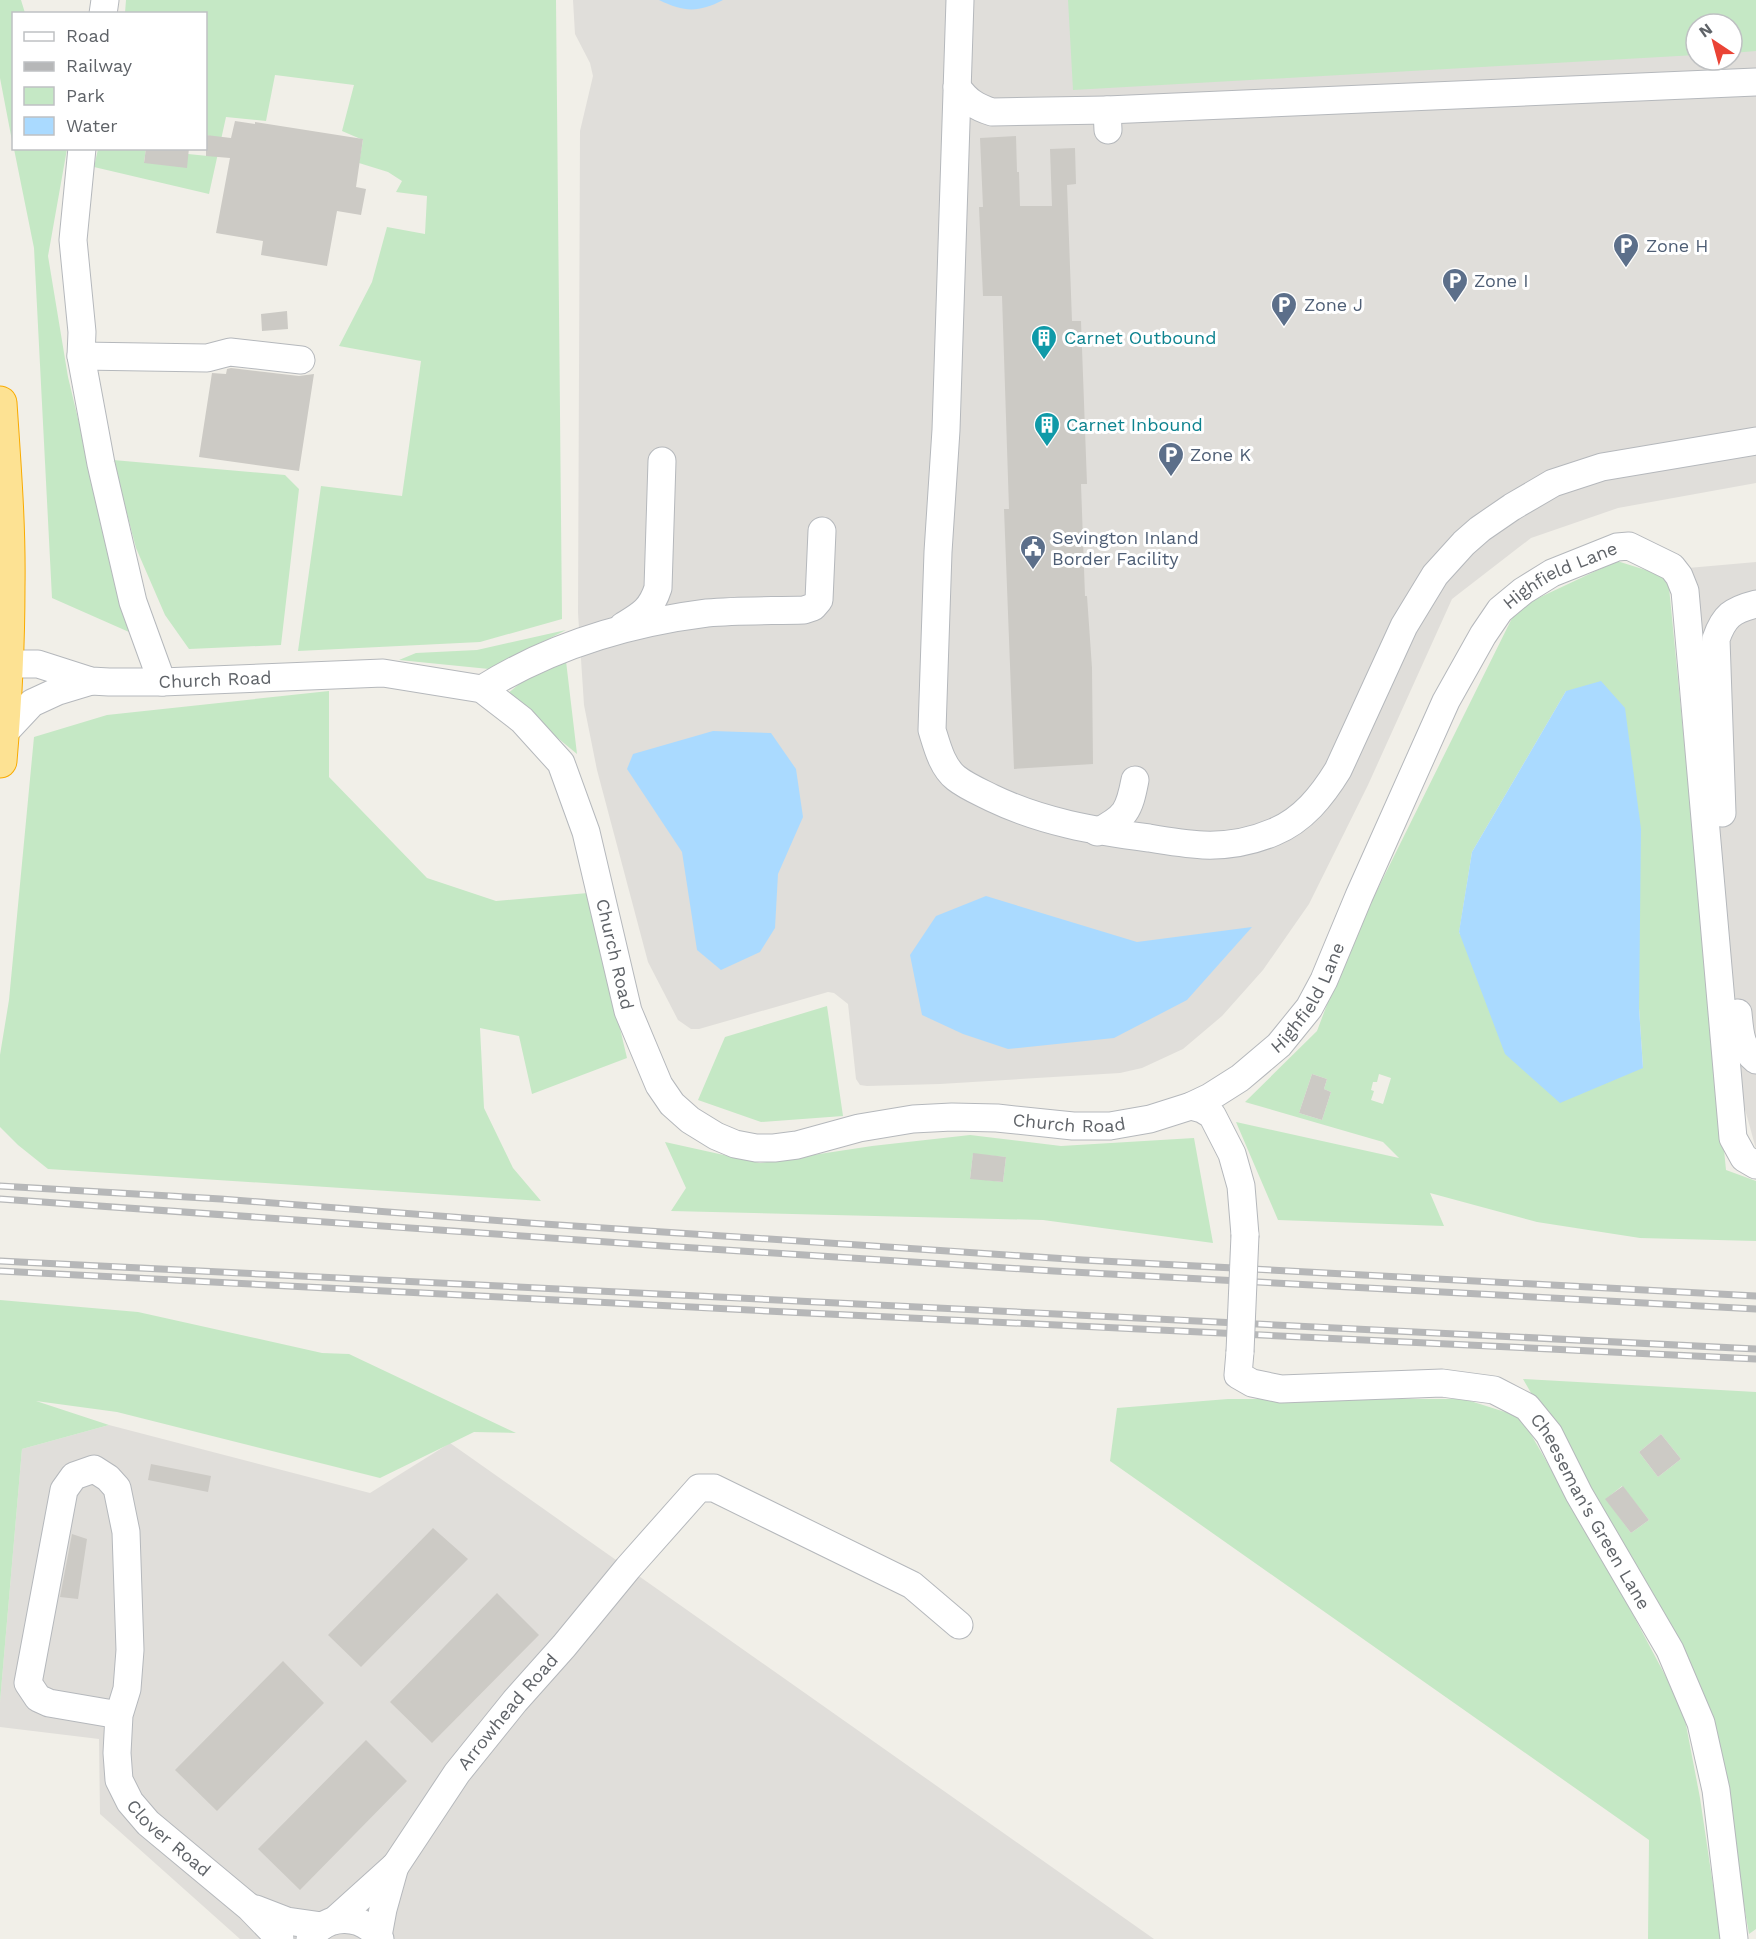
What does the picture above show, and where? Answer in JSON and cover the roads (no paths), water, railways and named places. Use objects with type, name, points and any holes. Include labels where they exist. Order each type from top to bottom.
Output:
[{"type":"highway","points":[[0,403],[8,585],[1,748]]},
{"type":"street","points":[[960,0],[946,430],[938,552],[932,730],[940,756],[954,777],[1016,810],[1097,832],[1204,845],[1243,842],[1275,832],[1302,816],[1325,792],[1338,770],[1410,616],[1435,576],[1464,543],[1512,507],[1552,483],[1602,467],[1756,441]]},
{"type":"street","points":[[957,87],[967,100],[978,108],[992,112],[1108,120],[1756,82]]},
{"type":"street","points":[[82,150],[73,240],[82,332],[81,356],[101,464],[133,602],[162,682]]},
{"type":"street","points":[[81,356],[207,358],[230,352],[301,360]]},
{"type":"street","points":[[619,629],[645,612],[654,602],[658,588],[662,461]]},
{"type":"street","points":[[482,689],[531,660],[619,629],[708,613],[804,610],[813,607],[819,600],[822,531]]},
{"type":"street","name":"Highfield Lane","points":[[1191,1106],[1240,1078],[1279,1045],[1309,1008],[1324,980],[1446,701],[1483,635],[1500,610],[1523,591],[1552,573],[1617,547],[1629,546],[1672,567],[1679,576],[1685,591],[1733,1138],[1744,1158],[1756,1165]]},
{"type":"street","points":[[1756,604],[1737,609],[1722,622],[1716,639],[1717,716],[1726,890],[1741,1040],[1746,1052],[1756,1060]]},
{"type":"street","name":"Church Road","points":[[3,666],[38,664],[91,681],[162,682],[383,673],[482,689],[522,720],[561,763],[586,832],[628,1011],[659,1085],[672,1104],[690,1120],[716,1136],[735,1144],[756,1148],[774,1148],[797,1145],[860,1128],[913,1119],[952,1117],[997,1118],[1073,1126],[1110,1126],[1150,1119],[1191,1106]]},
{"type":"street","name":"Church Road","points":[[1,748],[32,703],[58,691],[91,681]]},
{"type":"street","points":[[1097,832],[1115,823],[1130,807],[1135,780]]},
{"type":"street","name":"Cheeseman's Green Lane","points":[[1191,1106],[1212,1115],[1232,1154],[1241,1186],[1245,1235],[1238,1375],[1252,1383],[1281,1389],[1442,1383],[1494,1390],[1527,1407],[1549,1434],[1579,1494],[1670,1650],[1701,1723],[1716,1790],[1734,1939]]},
{"type":"street","name":"Clover Road","points":[[119,1715],[49,1703],[38,1698],[28,1683],[64,1490],[74,1476],[94,1469],[108,1478],[117,1488],[126,1532],[130,1650],[127,1689],[119,1715],[117,1753],[119,1780],[130,1802],[148,1822],[249,1906],[280,1939]]},
{"type":"street","name":"Arrowhead Road","points":[[323,1928],[396,1865],[457,1773],[515,1701],[699,1488],[714,1488],[912,1586],[959,1625]]},
{"type":"street","name":"Arrowhead Road","points":[[379,1937],[383,1909],[396,1865]]},
{"type":"street","name":"Clover Road","points":[[249,1906],[287,1921],[323,1928],[350,1919],[363,1923],[379,1937]]},
{"type":"water","points":[[659,0],[723,0],[698,9],[684,9]]},
{"type":"water","points":[[1601,681],[1625,708],[1641,829],[1639,1008],[1643,1068],[1560,1103],[1505,1054],[1459,932],[1472,852],[1566,691]]},
{"type":"water","points":[[713,731],[771,733],[796,769],[803,817],[778,874],[775,928],[760,952],[721,970],[697,950],[682,852],[627,769],[633,754]]},
{"type":"water","points":[[986,896],[1137,942],[1252,927],[1187,1000],[1114,1038],[1008,1049],[963,1034],[922,1015],[910,955],[936,916]]},
{"type":"railway","points":[[0,1186],[221,1199],[529,1223],[1083,1260],[1756,1296]]},
{"type":"railway","points":[[0,1199],[1054,1271],[1756,1309]]},
{"type":"railway","points":[[0,1261],[1756,1349]]},
{"type":"railway","points":[[0,1271],[1756,1359]]},
{"type":"place","name":"Zone H","points":[[1626,269]]},
{"type":"place","name":"Zone I","points":[[1455,304]]},
{"type":"place","name":"Zone J","points":[[1284,328]]},
{"type":"place","name":"Carnet Outbound","points":[[1044,361]]},
{"type":"place","name":"Carnet Inbound","points":[[1047,448]]},
{"type":"place","name":"Zone K","points":[[1171,478]]},
{"type":"place","name":"Sevington Inland Border Facility","points":[[1033,571]]}]
